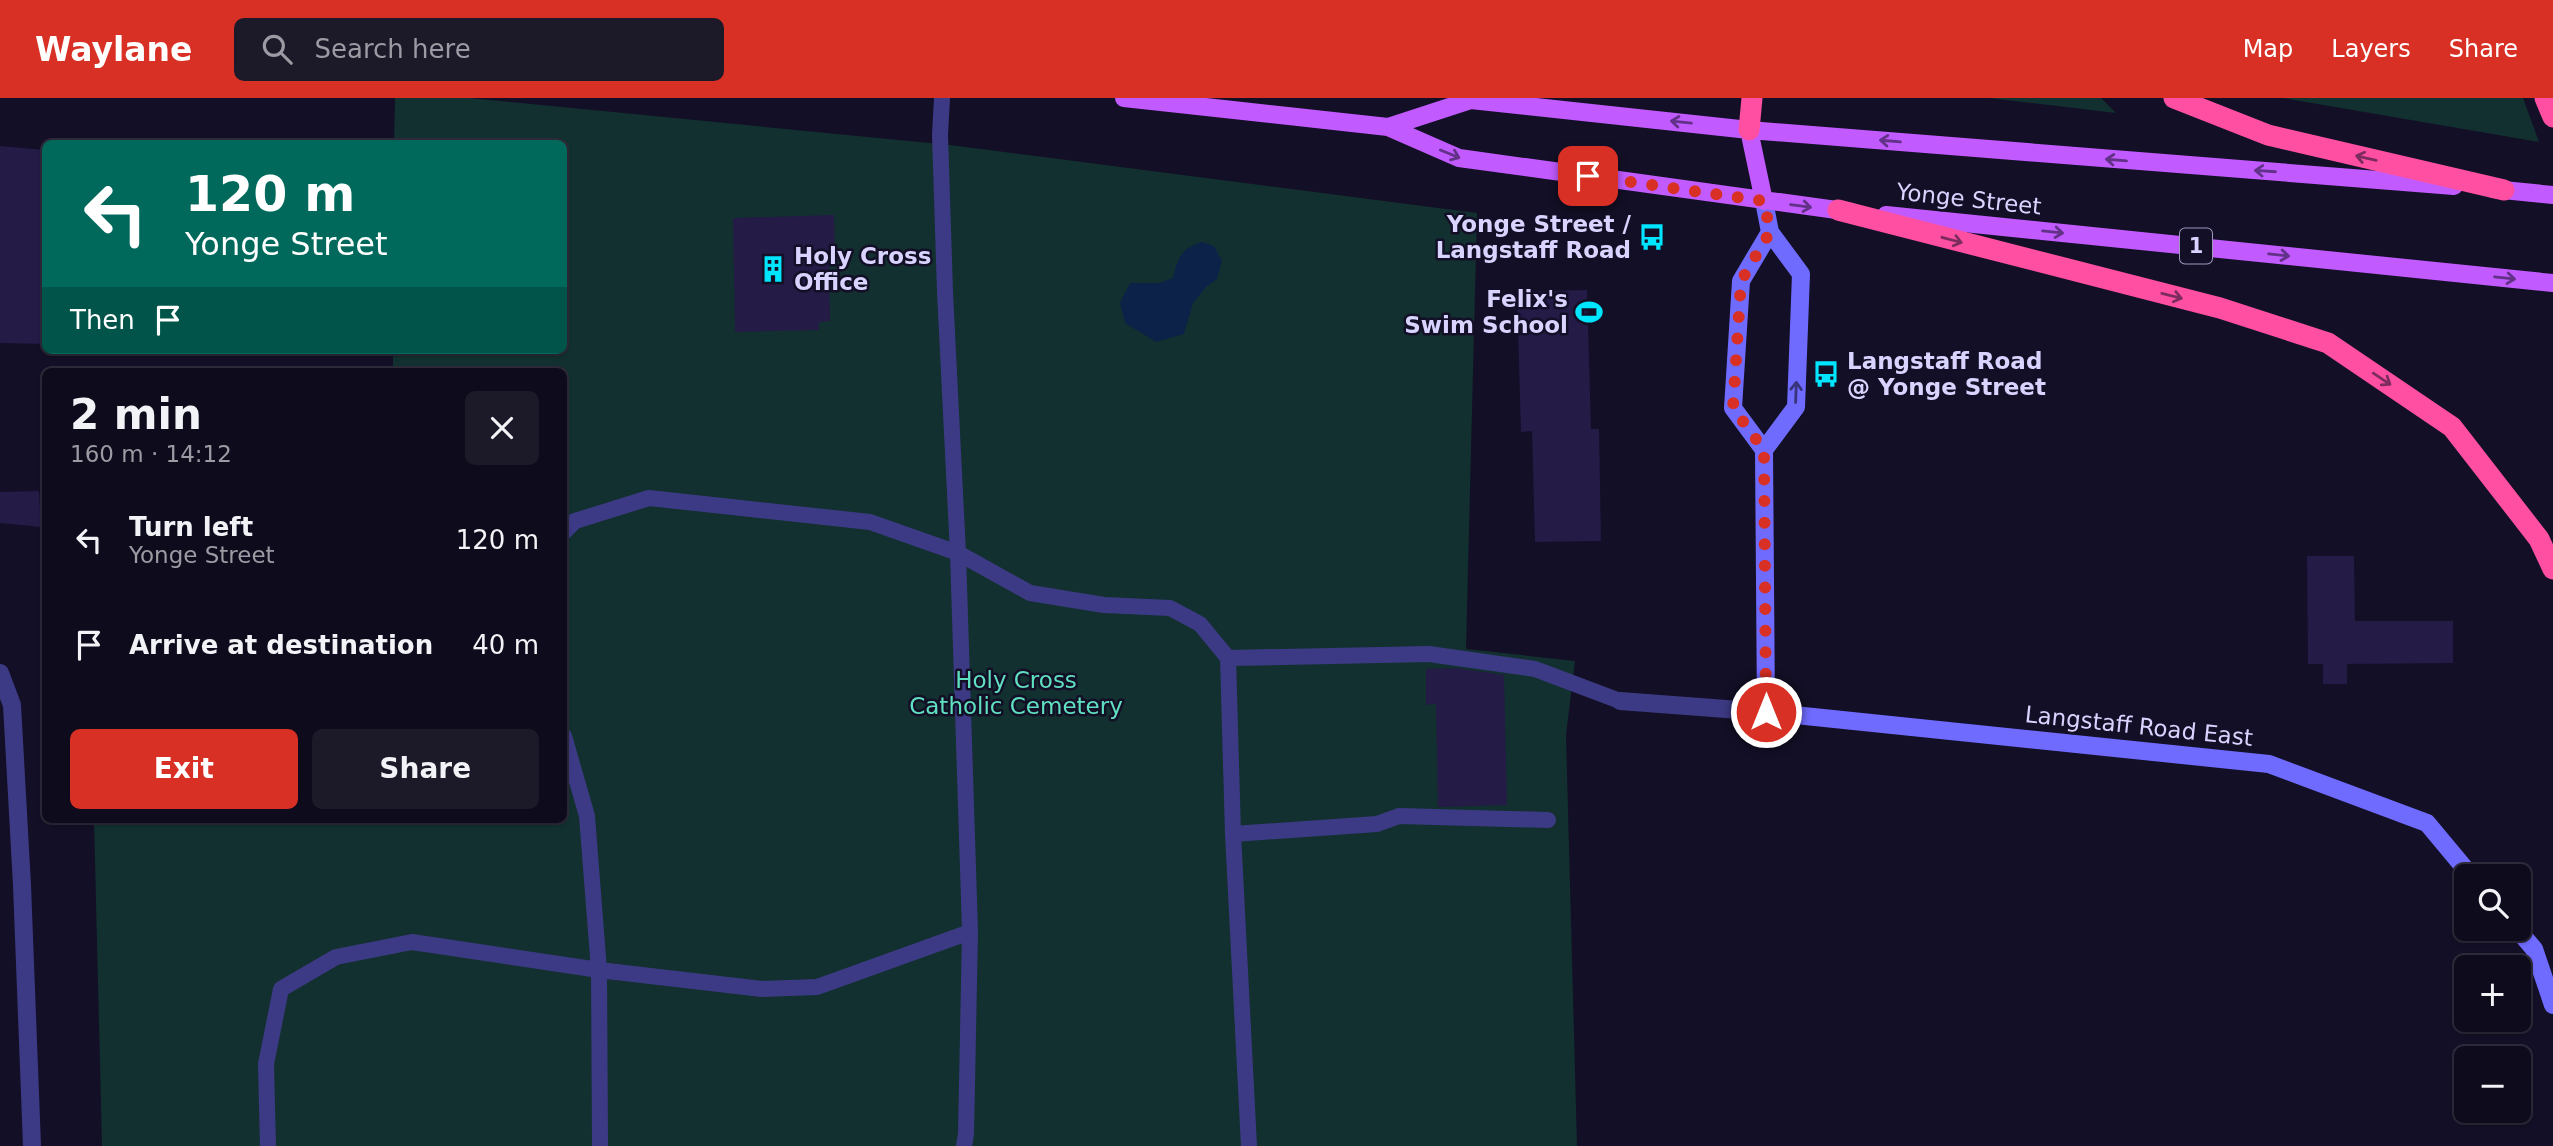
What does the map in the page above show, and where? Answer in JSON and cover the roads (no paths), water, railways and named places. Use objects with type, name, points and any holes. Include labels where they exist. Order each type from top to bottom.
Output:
[{"type":"highway","points":[[1749,130],[1752,98]]},
{"type":"highway","points":[[2174,98],[2269,135],[2504,190]]},
{"type":"highway","points":[[1838,210],[2096,278],[2220,307],[2328,343],[2452,427],[2539,540],[2553,569]]},
{"type":"main road","name":"Yonge Street","points":[[1125,98],[1388,127],[1459,158],[1764,201],[2553,283]]},
{"type":"main road","name":"Yonge Street","points":[[1388,127],[1471,100],[1749,130],[2553,195]]},
{"type":"main road","points":[[1749,130],[1764,201]]},
{"type":"street","points":[[1764,201],[1770,232],[1801,274],[1796,407],[1764,450]]},
{"type":"street","points":[[1766,712],[1764,450],[1733,408],[1741,281],[1770,232]]},
{"type":"street","points":[[0,673],[12,705],[32,1146]]},
{"type":"street","name":"Langstaff Road East","points":[[1620,701],[1766,712],[2269,764],[2427,823],[2461,864]]},
{"type":"street","points":[[2527,941],[2534,949],[2553,1005]]},
{"type":"lane","points":[[942,98],[940,135],[945,292],[958,553],[970,932],[964,1146]]},
{"type":"lane","points":[[567,529],[575,522],[649,498],[870,522],[958,553],[1030,593],[1104,605],[1170,608],[1200,624],[1228,657],[1233,834],[1249,1146]]},
{"type":"lane","points":[[1228,657],[1429,654],[1535,669],[1620,701]]},
{"type":"lane","points":[[567,746],[587,816],[598,970],[600,1146]]},
{"type":"lane","points":[[1233,834],[1377,824],[1399,816],[1548,820]]},
{"type":"lane","points":[[268,1146],[266,1065],[281,989],[336,957],[412,943],[598,970],[762,989],[817,986],[970,932]]},
{"type":"water","points":[[1202,242],[1214,246],[1222,261],[1217,279],[1206,287],[1193,303],[1184,334],[1156,342],[1125,323],[1120,303],[1130,283],[1160,283],[1173,278],[1182,255],[1190,247]]},
{"type":"place","name":"Yonge Street / Langstaff Road","points":[[1652,237]]},
{"type":"place","name":"Holy Cross Office","points":[[773,269]]},
{"type":"place","name":"Felix's Swim School","points":[[1589,312]]},
{"type":"place","name":"Langstaff Road @ Yonge Street","points":[[1826,374]]},
{"type":"park label","name":"Holy Cross Catholic Cemetery","points":[[1016,693]]}]
